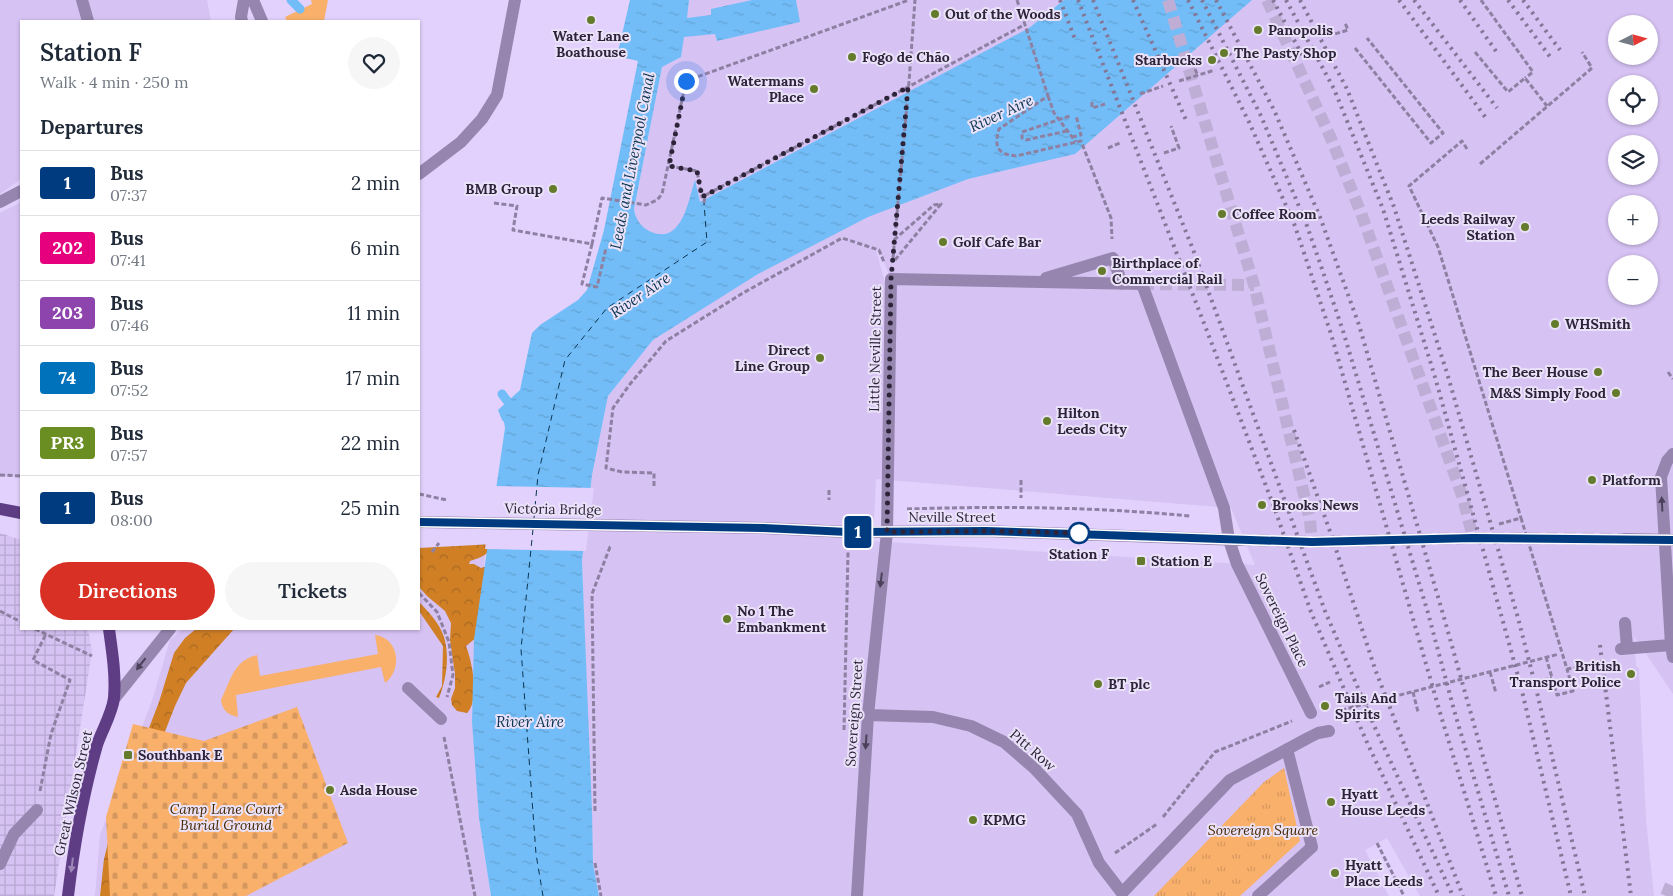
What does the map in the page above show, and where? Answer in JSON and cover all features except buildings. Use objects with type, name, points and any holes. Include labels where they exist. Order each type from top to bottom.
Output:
[{"type":"main road","points":[[0,509],[20,512]]},
{"type":"main road","name":"Great Wilson Street","points":[[68,896],[74,849],[85,796],[97,745],[114,699],[114,665],[109,630]]},
{"type":"street","points":[[82,0],[88,20]]},
{"type":"street","points":[[242,20],[244,0]]},
{"type":"street","points":[[253,0],[262,20]]},
{"type":"street","points":[[420,173],[461,142],[482,119],[497,95],[515,0]]},
{"type":"street","points":[[0,202],[20,192]]},
{"type":"street","points":[[1113,258],[1122,284]]},
{"type":"street","name":"Little Neville Street","points":[[1034,282],[1113,258]]},
{"type":"street","name":"Little Neville Street","points":[[887,532],[891,279],[1142,284]]},
{"type":"street","name":"Sovereign Place","points":[[1142,284],[1235,540],[1237,564],[1311,713]]},
{"type":"street","points":[[1624,623],[1624,649],[1672,651],[1661,477],[1667,461],[1673,454]]},
{"type":"street","name":"Victoria Bridge","points":[[420,522],[633,526]]},
{"type":"street","name":"Neville Street","points":[[633,526],[887,532],[986,531],[1235,540]]},
{"type":"street","name":"Sovereign Street","points":[[857,896],[868,715],[887,532]]},
{"type":"street","points":[[1624,539],[1673,540]]},
{"type":"street","name":"Great Wilson Street","points":[[114,699],[169,630]]},
{"type":"street","points":[[408,688],[441,719]]},
{"type":"street","name":"Pitt Row","points":[[868,715],[933,717],[972,726],[1004,742],[1034,768],[1077,814],[1099,863],[1122,892],[1230,780],[1287,749]]},
{"type":"street","points":[[1258,896],[1312,847],[1287,749],[1318,734],[1329,731]]},
{"type":"street","points":[[0,864],[14,834],[37,810]]},
{"type":"path","points":[[606,248],[597,287],[582,284],[602,198],[646,205],[658,200],[662,194],[686,81],[909,0]]},
{"type":"path","points":[[895,240],[934,205],[941,204],[892,262],[915,0]]},
{"type":"path","points":[[1017,0],[1054,113],[1076,142]]},
{"type":"path","points":[[1475,52],[1508,92],[1533,72],[1481,0]]},
{"type":"path","points":[[1328,36],[1348,30],[1345,23]]},
{"type":"path","points":[[669,166],[697,171],[702,197],[1024,25]]},
{"type":"path","points":[[1355,48],[1430,144],[1443,133],[1367,38]]},
{"type":"path","points":[[1271,50],[1276,52]]},
{"type":"path","points":[[1480,164],[1592,68],[1582,52]]},
{"type":"path","points":[[1195,69],[1198,76]]},
{"type":"path","points":[[1179,81],[1215,70]]},
{"type":"path","points":[[1525,78],[1547,106]]},
{"type":"path","points":[[1140,94],[1164,86]]},
{"type":"path","points":[[1048,96],[999,129],[996,139],[997,146],[1001,152],[1016,156],[1081,141],[1111,218],[1113,258]]},
{"type":"path","points":[[1092,102],[1092,108],[1106,104]]},
{"type":"path","points":[[1047,109],[1052,108]]},
{"type":"path","points":[[1072,138],[1081,135],[1076,115]]},
{"type":"path","points":[[1067,131],[1026,140],[1022,138],[1022,132],[1070,116]]},
{"type":"path","points":[[1164,153],[1179,148],[1171,126]]},
{"type":"path","points":[[1467,149],[1462,141],[1409,186],[1438,247],[1573,691],[1557,695],[1546,657]]},
{"type":"path","points":[[1108,148],[1120,142]]},
{"type":"path","points":[[704,203],[705,195]]},
{"type":"path","points":[[494,203],[517,206],[513,230],[592,244]]},
{"type":"path","points":[[654,486],[654,473],[622,472],[606,468],[613,408],[630,384],[666,341],[743,293],[842,238],[879,250],[891,279]]},
{"type":"path","points":[[1668,372],[1673,379]]},
{"type":"path","points":[[0,476],[20,476]]},
{"type":"path","points":[[1021,480],[1021,498]]},
{"type":"path","points":[[829,490],[829,500]]},
{"type":"path","points":[[1499,524],[1520,518]]},
{"type":"path","points":[[595,811],[592,594],[610,547]]},
{"type":"path","points":[[420,594],[437,612],[449,642],[453,675],[441,719],[475,896]]},
{"type":"path","points":[[0,611],[20,621]]},
{"type":"path","points":[[37,630],[81,652],[114,665]]},
{"type":"path","points":[[37,810],[52,734],[70,680],[33,660],[46,634]]},
{"type":"path","points":[[1327,714],[1559,654]]},
{"type":"path","points":[[1567,669],[1593,665]]},
{"type":"path","points":[[1490,672],[1496,693]]},
{"type":"path","points":[[1543,680],[1552,678]]},
{"type":"path","points":[[1413,692],[1418,712]]},
{"type":"path","points":[[1377,843],[1404,896]]},
{"type":"path","points":[[595,863],[601,896]]},
{"type":"shaded area","points":[[0,0],[207,0],[211,20],[20,20],[20,180],[0,194]]},
{"type":"shaded area","points":[[689,0],[1673,0],[1673,694],[1634,636],[1636,666],[1639,669],[1646,820],[1654,896],[1420,896],[1387,838],[1365,850],[1389,896],[599,896],[593,864],[582,561],[592,475],[608,396],[653,340],[664,333],[634,209],[662,67],[681,57]],"holes":[[[876,250],[879,250],[891,279],[1142,282],[1139,290],[885,283]],[[876,479],[1231,508],[1255,565],[873,541]]]},
{"type":"shaded area","points":[[20,203],[20,477],[0,476],[0,213]]},
{"type":"shaded area","points":[[0,533],[20,540],[20,630],[88,630],[92,651],[54,896],[0,896]]},
{"type":"shaded area","points":[[486,549],[474,639],[479,818],[491,896],[95,896],[100,835],[152,701],[170,640],[182,630],[420,630],[420,562]]},
{"type":"green space","points":[[311,0],[328,0],[324,20],[286,20],[285,17],[312,4]]},
{"type":"green space","points":[[494,544],[487,553],[470,561],[469,564],[474,564],[481,568],[490,565],[477,637],[466,646],[474,680],[473,699],[467,713],[457,711],[452,705],[451,699],[455,688],[455,674],[450,640],[451,623],[445,611],[420,588],[420,548]]},
{"type":"green space","points":[[420,603],[437,623],[446,645],[444,684],[439,698],[436,697],[442,686],[443,646],[420,612]]},
{"type":"green space","points":[[195,630],[233,630],[186,683],[175,706],[155,757],[121,896],[100,896],[104,859],[114,819],[159,702],[174,653],[185,638]]},
{"type":"green space","points":[[375,635],[383,637],[389,642],[396,655],[394,670],[391,677],[385,683],[381,667],[236,695],[238,717],[228,713],[223,707],[221,700],[234,672],[249,658],[257,655],[260,676],[378,654]]},
{"type":"green space","name":"Camp Lane Court Burial Ground","points":[[297,707],[348,843],[246,896],[110,896],[106,817],[133,724],[204,741]]},
{"type":"green space","name":"Sovereign Square","points":[[1284,768],[1300,841],[1240,896],[1154,896],[1264,782]]},
{"type":"water","name":"River Aire","points":[[630,0],[689,0],[687,18],[711,15],[711,9],[752,0],[796,0],[800,22],[717,41],[715,34],[684,37],[681,57],[662,67],[634,209],[637,219],[643,227],[660,234],[669,233],[682,219],[695,180],[700,202],[1029,28],[1064,0],[1252,0],[1075,154],[968,179],[868,217],[758,274],[653,340],[608,396],[592,475],[582,561],[593,864],[599,896],[491,896],[479,818],[472,722],[474,639],[505,428],[498,410],[520,390],[532,333],[540,325],[578,300],[587,290],[604,230],[638,61],[617,56]]},
{"type":"pier","points":[[494,486],[594,488],[586,551],[485,549]]},
{"type":"waterway","points":[[291,0],[300,9]]},
{"type":"waterway","points":[[502,394],[514,410]]},
{"type":"ferry route","points":[[534,518],[538,475],[565,360],[607,308],[707,242],[704,203]]},
{"type":"ferry route","points":[[533,529],[521,649],[536,854],[543,896]]},
{"type":"tunnel","points":[[1168,0],[1254,285],[1310,520],[1312,542]]},
{"type":"tunnel","points":[[1267,0],[1330,136],[1361,213],[1463,498],[1473,538]]},
{"type":"tunnel","points":[[1142,284],[1254,285]]},
{"type":"tunnel","points":[[1240,540],[1312,542],[1473,538],[1625,539]]},
{"type":"tunnel","points":[[1666,896],[1673,880]]},
{"type":"railway","points":[[1060,0],[1076,42]]},
{"type":"railway","points":[[1078,0],[1207,331],[1274,507],[1311,612],[1365,738],[1439,896]]},
{"type":"railway","points":[[1093,0],[1194,252],[1325,611],[1376,730],[1453,896]]},
{"type":"railway","points":[[1133,0],[1186,120]]},
{"type":"railway","points":[[1188,0],[1249,122],[1295,226],[1331,334],[1441,716],[1496,896]]},
{"type":"railway","points":[[1202,0],[1261,116],[1306,223],[1321,266],[1343,331],[1428,613],[1454,710],[1509,896]]},
{"type":"railway","points":[[1216,0],[1274,110],[1320,217],[1359,325],[1522,896]]},
{"type":"railway","points":[[1273,0],[1302,55]]},
{"type":"railway","points":[[1286,0],[1334,89],[1383,209],[1435,377],[1520,683],[1571,896]]},
{"type":"railway","points":[[1300,0],[1347,89],[1394,207],[1447,373],[1518,618],[1585,896]]},
{"type":"railway","points":[[1399,0],[1486,118]]},
{"type":"railway","points":[[1414,0],[1497,108]]},
{"type":"railway","points":[[1460,0],[1498,54]]},
{"type":"railway","points":[[1508,0],[1551,58]]},
{"type":"railway","points":[[1523,0],[1560,50]]},
{"type":"railway","points":[[1294,430],[1333,540],[1375,669],[1463,896]]},
{"type":"railway","points":[[1600,645],[1631,896]]},
{"type":"bus line","name":"1","points":[[420,522],[763,528],[848,532],[986,531],[1312,542],[1473,538],[1673,540]]},
{"type":"place","name":"Out of the Woods","points":[[935,14]]},
{"type":"place","name":"Water Lane Boathouse","points":[[591,20]]},
{"type":"place","name":"Panopolis","points":[[1258,30]]},
{"type":"place","name":"The Pasty Shop","points":[[1224,53]]},
{"type":"place","name":"Fogo de Chão","points":[[852,57]]},
{"type":"place","name":"Starbucks","points":[[1212,60]]},
{"type":"place","name":"Watermans Place","points":[[814,89]]},
{"type":"place","name":"BMB Group","points":[[553,189]]},
{"type":"place","name":"Coffee Room","points":[[1222,214]]},
{"type":"place","name":"Leeds Railway Station","points":[[1525,227]]},
{"type":"place","name":"Golf Cafe Bar","points":[[943,242]]},
{"type":"place","name":"Birthplace of Commercial Rail","points":[[1102,271]]},
{"type":"place","name":"WHSmith","points":[[1555,324]]},
{"type":"place","name":"Direct Line Group","points":[[820,358]]},
{"type":"place","name":"The Beer House","points":[[1598,372]]},
{"type":"place","name":"M&S Simply Food","points":[[1616,393]]},
{"type":"place","name":"Hilton Leeds City","points":[[1047,421]]},
{"type":"place","name":"Platform","points":[[1592,480]]},
{"type":"place","name":"Brooks News","points":[[1262,505]]},
{"type":"place","name":"Station F","points":[[1079,533]]},
{"type":"place","name":"Station E","points":[[1141,561]]},
{"type":"place","name":"No 1 The Embankment","points":[[727,619]]},
{"type":"place","name":"British Transport Police","points":[[1631,674]]},
{"type":"place","name":"BT plc","points":[[1098,684]]},
{"type":"place","name":"Tails And Spirits","points":[[1325,706]]},
{"type":"place","name":"Southbank E","points":[[128,755]]},
{"type":"place","name":"Asda House","points":[[330,790]]},
{"type":"place","name":"Hyatt House Leeds","points":[[1331,802]]},
{"type":"place","name":"KPMG","points":[[973,820]]},
{"type":"place","name":"Hyatt Place Leeds","points":[[1335,873]]},
{"type":"route","points":[[686,81],[669,166],[697,171],[702,197],[908,87],[891,279],[887,532],[986,531],[1079,533]]},
{"type":"water label","name":"Leeds and Liverpool Canal","points":[[632,161]]}]
